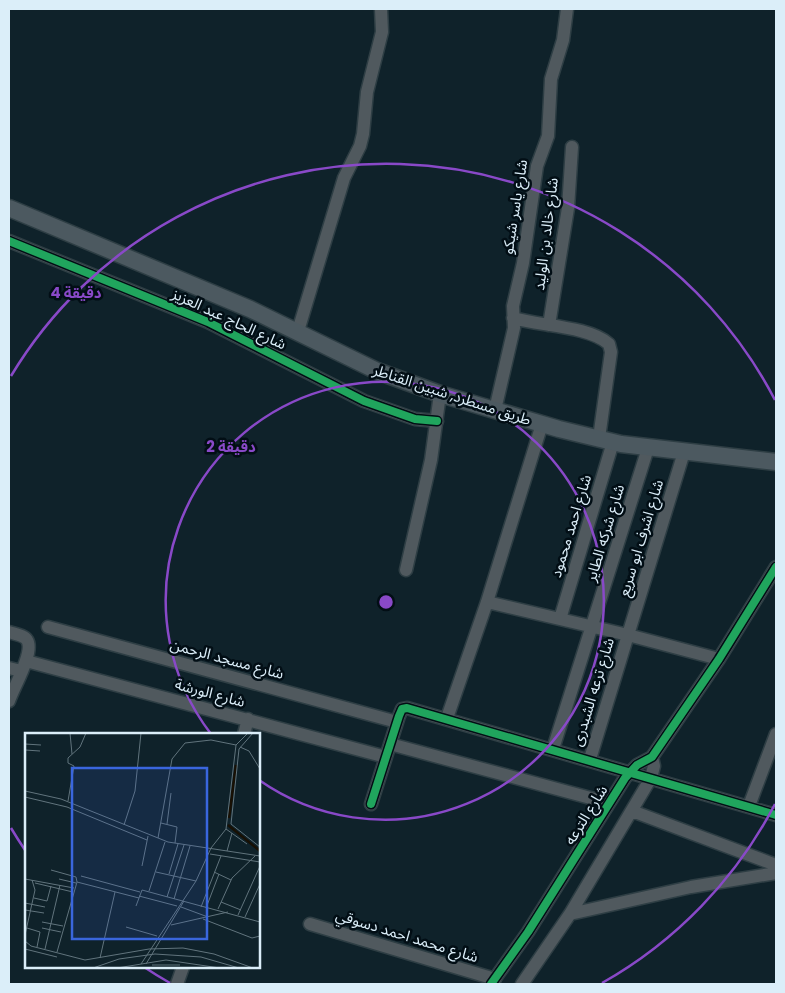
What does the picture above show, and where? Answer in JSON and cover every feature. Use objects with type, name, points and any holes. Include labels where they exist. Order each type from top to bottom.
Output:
[{"type":"main road","name":"طريق مسطرد, شبين القناطر","points":[[9,208],[298,331],[377,371],[440,397],[606,440],[648,448],[776,462]]},
{"type":"street","points":[[298,331],[344,178],[360,146],[367,92],[382,32],[381,9]]},
{"type":"street","name":"شارع ياسر شيكو","points":[[495,410],[514,328],[513,306],[523,263],[537,166],[549,128],[552,70],[563,40],[567,9]]},
{"type":"street","name":"شارع خالد بن الوليد","points":[[549,325],[568,208],[572,147]]},
{"type":"street","name":"شارع الحاج عبد العزيز","points":[[9,241],[208,322],[364,401],[415,419],[437,418]]},
{"type":"street","points":[[513,318],[549,325]]},
{"type":"street","name":"شارع احمد محمود","points":[[549,325],[602,339],[609,344],[611,352],[606,440],[560,619]]},
{"type":"street","points":[[406,570],[431,460],[440,397]]},
{"type":"street","points":[[446,718],[487,602],[542,424]]},
{"type":"street","name":"شارع شركه الطاير","points":[[553,748],[648,448]]},
{"type":"street","name":"شارع اشرف ابو سريع","points":[[628,634],[684,452]]},
{"type":"street","name":"شارع الترعه","points":[[493,982],[528,932],[631,771],[644,760],[652,757],[720,659],[776,567]]},
{"type":"street","points":[[487,602],[628,634],[720,659]]},
{"type":"street","name":"شارع مسجد الرحمن","points":[[48,626],[397,722]]},
{"type":"street","points":[[9,632],[27,640],[29,648],[19,667],[9,697]]},
{"type":"street","name":"شارع ترعه الشبدرى","points":[[590,759],[628,634]]},
{"type":"street","name":"شارع الورشة","points":[[19,667],[248,719],[386,757]]},
{"type":"street","points":[[370,804],[402,709],[408,708],[553,748],[776,815]]},
{"type":"street","points":[[244,733],[248,719]]},
{"type":"street","points":[[749,806],[776,734]]},
{"type":"street","points":[[390,744],[607,806],[776,865]]},
{"type":"street","points":[[522,984],[570,914],[651,778],[654,766],[652,757]]},
{"type":"street","points":[[570,914],[691,887],[776,873]]},
{"type":"street","points":[[758,877],[776,879]]},
{"type":"street","name":"شارع محمد احمد دسوقي","points":[[310,924],[493,982]]},
{"type":"street","points":[[177,984],[183,968]]},
{"type":"cycle path","points":[[9,241],[208,322],[364,401],[415,419],[437,421]]},
{"type":"cycle path","points":[[491,984],[528,932],[625,778],[637,765],[652,757],[719,659],[776,567]]},
{"type":"cycle path","points":[[371,804],[399,716],[402,709],[407,708],[776,815]]}]
